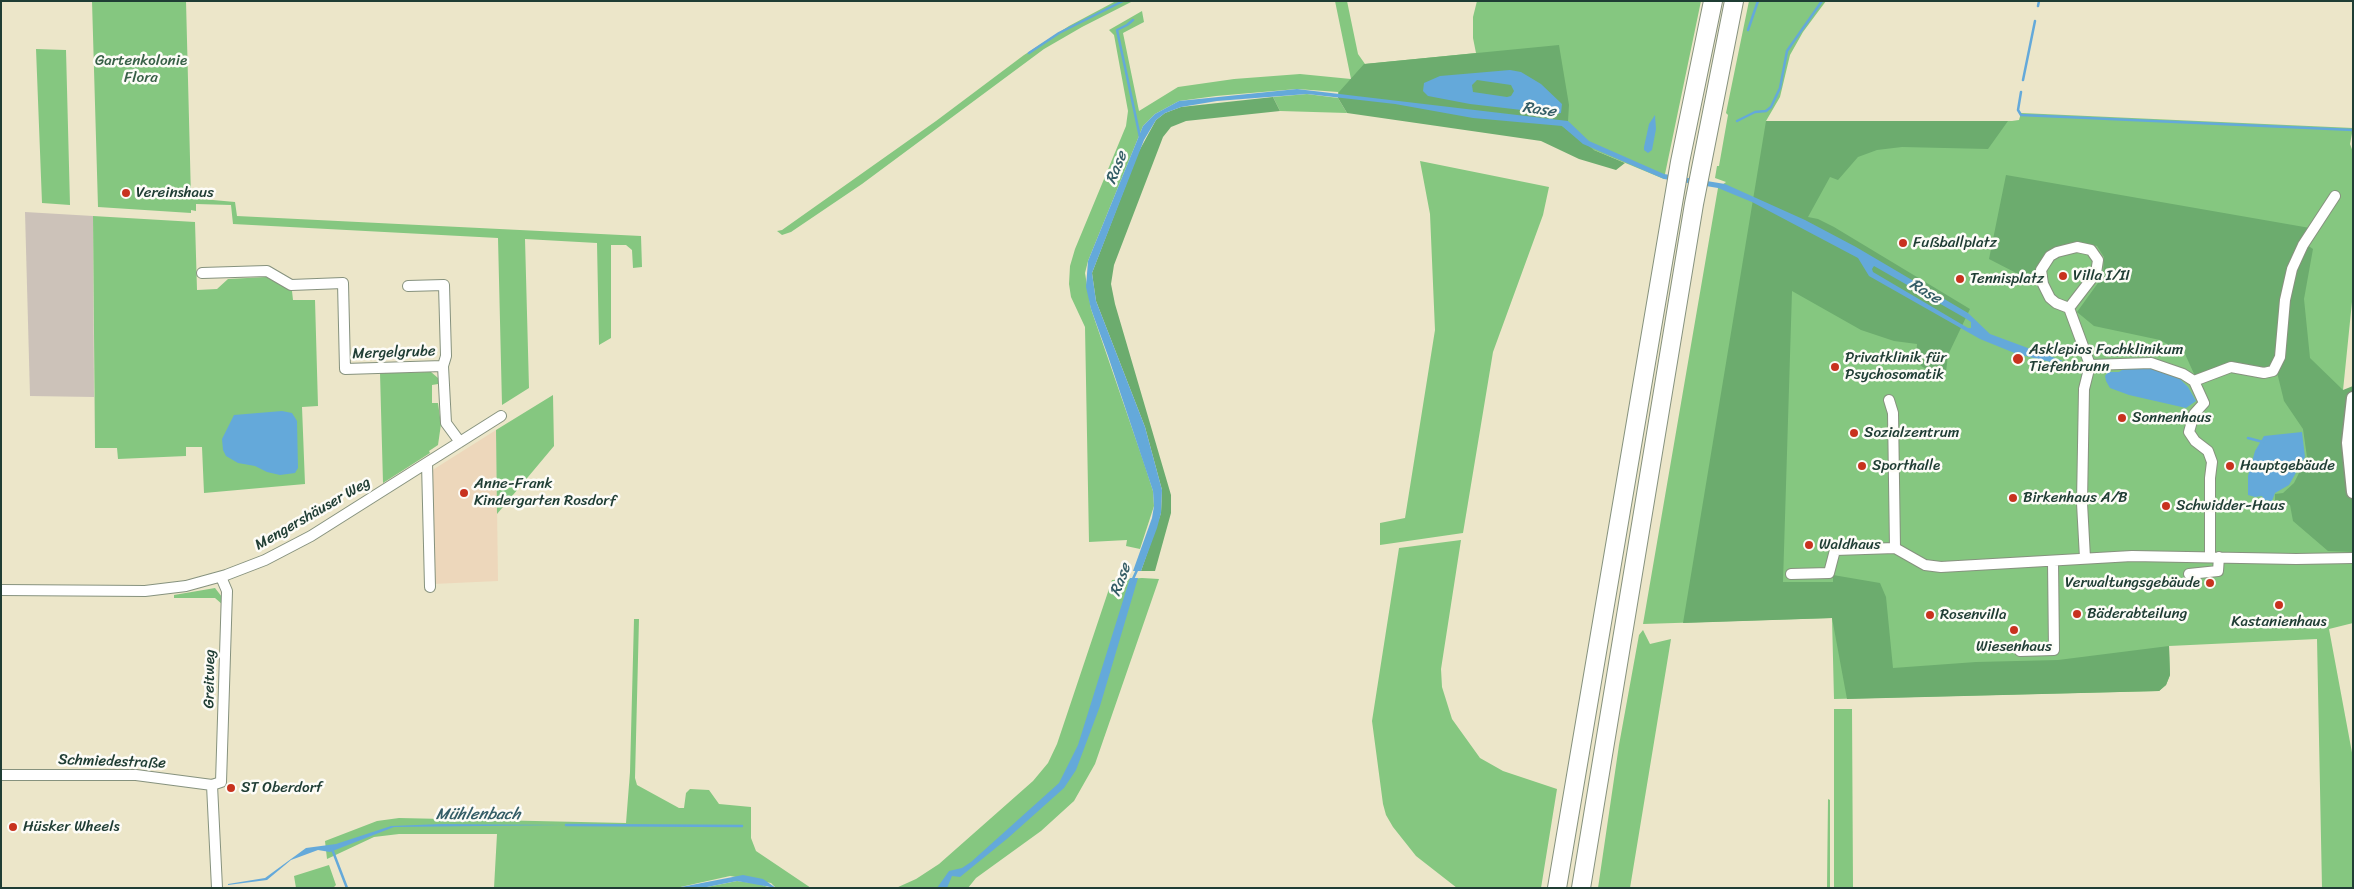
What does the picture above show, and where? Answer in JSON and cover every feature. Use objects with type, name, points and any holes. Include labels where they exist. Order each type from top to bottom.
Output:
[{"type":"highway","points":[[1557,888],[1680,162],[1713,1]]},
{"type":"highway","points":[[1581,888],[1694,204],[1733,5]]},
{"type":"street","points":[[2194,381],[2231,367],[2264,373],[2276,368],[2280,358],[2286,300],[2292,268],[2303,245],[2335,196]]},
{"type":"street","points":[[2069,308],[2096,273],[2098,260],[2091,250],[2076,247],[2057,252],[2044,264],[2041,270],[2041,280],[2050,298],[2056,303],[2069,308],[2090,365],[2084,389],[2082,503],[2085,558]]},
{"type":"street","name":"Mergelgrube","points":[[202,273],[267,270],[292,285],[343,283],[345,369],[444,366],[446,423],[460,442]]},
{"type":"street","points":[[408,286],[444,285],[446,356],[444,366]]},
{"type":"street","points":[[2090,365],[2151,363],[2183,374],[2194,381],[2204,401],[2189,434],[2208,451],[2212,462],[2210,478],[2210,556],[2218,572],[2189,574]]},
{"type":"street","points":[[2353,398],[2348,456],[2353,492]]},
{"type":"street","points":[[1889,400],[1893,413],[1895,548]]},
{"type":"street","name":"Mengershäuser Weg","points":[[1,590],[145,591],[186,586],[221,577],[254,565],[290,548],[501,416]]},
{"type":"street","points":[[427,463],[430,587]]},
{"type":"street","points":[[1791,574],[1829,573],[1835,550],[1895,548],[1921,564],[1934,567],[1956,568],[2141,555],[2353,558]]},
{"type":"street","points":[[2201,572],[2210,556]]},
{"type":"street","points":[[2020,651],[2054,650],[2053,562]]},
{"type":"street","name":"Greitweg","points":[[217,887],[217,784],[227,590],[221,577]]},
{"type":"street","name":"Schmiedestraße","points":[[1,775],[136,775],[217,784]]},
{"type":"shaded area","points":[[25,212],[93,216],[94,397],[30,396]]},
{"type":"shaded area","name":"Anne-Frank Kindergarten Rosdorf","points":[[496,430],[498,581],[433,584],[431,471]]},
{"type":"green space","name":"Gartenkolonie Flora","points":[[92,1],[186,1],[191,198],[235,202],[237,216],[641,236],[642,267],[633,268],[632,250],[626,245],[611,245],[611,338],[599,345],[597,243],[525,239],[529,388],[502,405],[498,238],[233,224],[231,205],[196,204],[196,211],[191,210],[191,213],[98,207]]},
{"type":"green space","points":[[1116,1],[1133,1],[1044,49],[862,184],[791,232],[782,235],[777,231],[782,230],[936,121],[1024,55],[1069,26]]},
{"type":"green space","points":[[1335,1],[1347,1],[1358,54],[1365,64],[1476,53],[1473,38],[1473,17],[1477,1],[1701,1],[1664,179],[1594,150],[1338,98],[1338,92],[1297,89],[1216,96],[1179,101],[1155,114],[1143,126],[1088,261],[1085,273],[1091,309],[1153,491],[1154,506],[1140,549],[1126,546],[1127,540],[1089,542],[1085,327],[1071,297],[1069,284],[1070,266],[1075,249],[1126,126],[1128,111],[1114,35],[1109,30],[1142,11],[1144,22],[1123,33],[1139,111],[1178,87],[1234,79],[1300,74],[1351,79]]},
{"type":"green space","name":"Asklepios Fachklinikum Tiefenbrunn","points":[[1749,1],[1826,1],[1803,32],[1790,55],[1780,97],[1766,121],[2012,121],[2019,120],[2021,113],[2353,128],[2350,144],[2353,152],[2353,292],[2340,420],[2353,517],[2353,623],[2329,629],[2353,758],[2353,888],[2322,888],[2317,639],[2169,646],[2170,675],[2166,685],[2159,691],[1834,699],[1832,618],[1643,624],[1718,188],[1726,182],[1715,178],[1717,166],[1719,166],[1728,115],[1726,113]]},
{"type":"green space","points":[[1559,45],[1569,105],[1568,121],[1562,126],[1594,150],[1625,163],[1616,170],[1579,159],[1541,141],[1347,113],[1338,98],[1339,92],[1364,64]]},
{"type":"green space","points":[[36,49],[66,50],[70,205],[42,203]]},
{"type":"green space","points":[[1307,94],[1338,98],[1347,113],[1280,111],[1273,97]]},
{"type":"green space","points":[[1273,97],[1280,111],[1186,121],[1171,127],[1163,137],[1114,265],[1111,284],[1115,304],[1171,495],[1171,513],[1155,571],[1141,571],[1161,513],[1162,490],[1145,427],[1096,301],[1092,273],[1138,153],[1156,120],[1165,113],[1181,107]]},
{"type":"green space","points":[[1766,121],[2008,121],[1988,149],[1902,147],[1877,150],[1858,157],[1838,180],[1830,177],[1808,217],[1818,219],[1834,227],[1970,309],[1948,355],[1946,372],[1927,370],[1920,365],[1916,358],[1917,344],[1894,341],[1861,330],[1792,291],[1783,582],[1833,582],[1833,575],[1880,583],[1886,597],[1893,668],[1976,662],[2058,660],[2169,646],[2170,675],[2166,685],[2159,691],[1847,699],[1832,618],[1683,623]]},
{"type":"green space","points":[[1420,161],[1549,187],[1543,215],[1493,352],[1463,533],[1380,545],[1380,523],[1405,518],[1435,330],[1430,214]]},
{"type":"green space","points":[[2006,175],[2310,228],[2307,245],[2313,249],[2304,299],[2310,358],[2343,390],[2353,386],[2353,552],[2328,551],[2293,521],[2290,505],[2275,500],[2275,494],[2283,493],[2294,483],[2307,457],[2303,429],[2284,401],[2275,364],[2268,368],[2195,376],[2185,354],[2160,340],[2094,326],[2077,312],[2103,276],[2104,257],[2097,246],[2084,243],[2053,249],[2040,264],[2036,277],[2022,276],[1989,259]]},
{"type":"green space","points":[[93,216],[195,222],[197,290],[217,289],[228,279],[266,277],[292,291],[293,300],[315,300],[318,406],[302,407],[305,484],[204,493],[202,447],[186,447],[186,456],[118,459],[117,448],[95,448]]},
{"type":"green space","points":[[431,372],[438,378],[438,384],[432,385],[432,403],[438,403],[441,424],[438,445],[429,451],[430,453],[383,483],[380,373]]},
{"type":"green space","points":[[553,395],[554,446],[497,514],[496,430]]},
{"type":"green space","points":[[1461,540],[1441,669],[1442,687],[1452,719],[1480,758],[1503,771],[1557,789],[1541,888],[1457,888],[1416,856],[1393,827],[1386,815],[1383,804],[1372,721],[1399,548]]},
{"type":"green space","points":[[1159,579],[1095,764],[1074,801],[1041,831],[976,878],[968,888],[896,888],[916,879],[939,864],[1033,781],[1048,763],[1057,744],[1112,580]]},
{"type":"green space","points":[[215,588],[222,597],[223,605],[215,598],[174,598],[174,595]]},
{"type":"green space","points":[[634,619],[639,619],[635,778],[637,785],[679,808],[684,808],[686,793],[690,789],[709,790],[719,804],[751,807],[751,838],[756,851],[811,888],[776,888],[771,883],[730,876],[676,888],[494,888],[497,834],[399,834],[374,837],[327,859],[325,841],[377,821],[399,818],[626,823],[630,772]]},
{"type":"green space","points":[[1643,630],[1650,644],[1671,639],[1630,888],[1598,888],[1619,745],[1639,635]]},
{"type":"green space","points":[[1834,709],[1852,709],[1853,888],[1834,888]]},
{"type":"green space","points":[[1828,799],[1830,800],[1830,888],[1827,888]]},
{"type":"green space","points":[[329,865],[336,885],[333,888],[296,888],[294,876]]},
{"type":"green space","points":[[737,881],[760,884],[770,888],[702,888]]},
{"type":"water","points":[[1510,70],[1521,72],[1541,84],[1562,104],[1561,113],[1470,104],[1428,96],[1423,91],[1424,83],[1440,76]],"holes":[[[1477,80],[1511,85],[1514,91],[1511,96],[1507,97],[1473,92],[1472,85]]]},
{"type":"water","points":[[1297,89],[1568,121],[1589,141],[1664,174],[1725,184],[1805,220],[1856,247],[1968,313],[1990,334],[2063,361],[2055,363],[2017,354],[1980,339],[1869,276],[1858,258],[1752,202],[1718,188],[1664,179],[1583,144],[1562,126],[1473,118],[1395,104],[1307,94],[1217,101],[1181,107],[1165,113],[1156,120],[1144,140],[1092,273],[1096,301],[1145,427],[1162,490],[1161,513],[1157,528],[1141,571],[1133,571],[1152,518],[1154,506],[1153,491],[1091,309],[1086,287],[1088,261],[1143,126],[1155,114],[1179,101]],"holes":[[[1874,266],[1971,322],[1971,328],[1873,272],[1872,269]]]},
{"type":"water","points":[[1655,115],[1656,129],[1652,150],[1648,153],[1644,150],[1644,147],[1649,124]]},
{"type":"water","points":[[2143,367],[2180,379],[2188,387],[2196,401],[2186,408],[2129,395],[2110,388],[2106,381],[2105,376],[2108,372],[2119,372],[2125,368]]},
{"type":"water","points":[[282,411],[292,413],[297,421],[298,468],[295,473],[280,475],[267,472],[255,466],[238,463],[226,456],[223,450],[222,439],[234,415]]},
{"type":"water","points":[[2302,432],[2305,457],[2289,485],[2275,493],[2272,501],[2264,500],[2262,496],[2248,495],[2248,476],[2255,451],[2264,436]]},
{"type":"water","points":[[1130,578],[1138,578],[1100,706],[1076,770],[1064,788],[1008,838],[960,877],[952,876],[947,888],[937,888],[949,871],[962,868],[971,862],[1059,783],[1078,745]]},
{"type":"water","points":[[442,824],[567,825],[394,827],[330,852],[318,850],[291,860],[267,880],[228,885],[265,878],[306,848],[336,844],[391,826]]},
{"type":"water","points":[[743,875],[763,879],[776,888],[737,881],[702,888],[676,888]]},
{"type":"waterway","points":[[1029,53],[1059,33],[1123,1]]},
{"type":"waterway","points":[[1748,30],[1758,1]]},
{"type":"waterway","points":[[1737,121],[1755,112],[1766,111],[1771,107],[1780,88],[1787,51],[1822,1]]},
{"type":"waterway","points":[[2038,6],[2039,1]]},
{"type":"waterway","points":[[1133,20],[1117,30],[1140,137]]},
{"type":"waterway","points":[[2023,80],[2035,21]]},
{"type":"waterway","points":[[2021,92],[2018,110],[2021,115],[2353,130]]},
{"type":"waterway","name":"Rase","points":[[2201,412],[2208,420]]},
{"type":"waterway","name":"Rase","points":[[2248,438],[2263,442]]},
{"type":"waterway","name":"Rase","points":[[1132,581],[1138,568]]},
{"type":"waterway","name":"Mühlenbach","points":[[566,825],[742,826]]},
{"type":"waterway","points":[[332,849],[347,888]]},
{"type":"place","name":"Vereinshaus","points":[[126,193]]},
{"type":"place","name":"Fußballplatz","points":[[1903,243]]},
{"type":"place","name":"Villa I/II","points":[[2063,276]]},
{"type":"place","name":"Tennisplatz","points":[[1960,279]]},
{"type":"place","name":"Asklepios Fachklinikum Tiefenbrunn","points":[[2018,359]]},
{"type":"place","name":"Privatklinik für Psychosomatik","points":[[1835,367]]},
{"type":"place","name":"Sonnenhaus","points":[[2122,418]]},
{"type":"place","name":"Sozialzentrum","points":[[1854,433]]},
{"type":"place","name":"Sporthalle","points":[[1862,466]]},
{"type":"place","name":"Hauptgebäude","points":[[2230,466]]},
{"type":"place","name":"Anne-Frank Kindergarten Rosdorf","points":[[464,493]]},
{"type":"place","name":"Birkenhaus A/B","points":[[2013,498]]},
{"type":"place","name":"Schwidder-Haus","points":[[2166,506]]},
{"type":"place","name":"Waldhaus","points":[[1809,545]]},
{"type":"place","name":"Verwaltungsgebäude","points":[[2210,583]]},
{"type":"place","name":"Kastanienhaus","points":[[2279,605]]},
{"type":"place","name":"Bäderabteilung","points":[[2077,614]]},
{"type":"place","name":"Rosenvilla","points":[[1930,615]]},
{"type":"place","name":"Wiesenhaus","points":[[2014,630]]},
{"type":"place","name":"ST Oberdorf","points":[[231,788]]},
{"type":"place","name":"Hüsker Wheels","points":[[13,827]]}]
